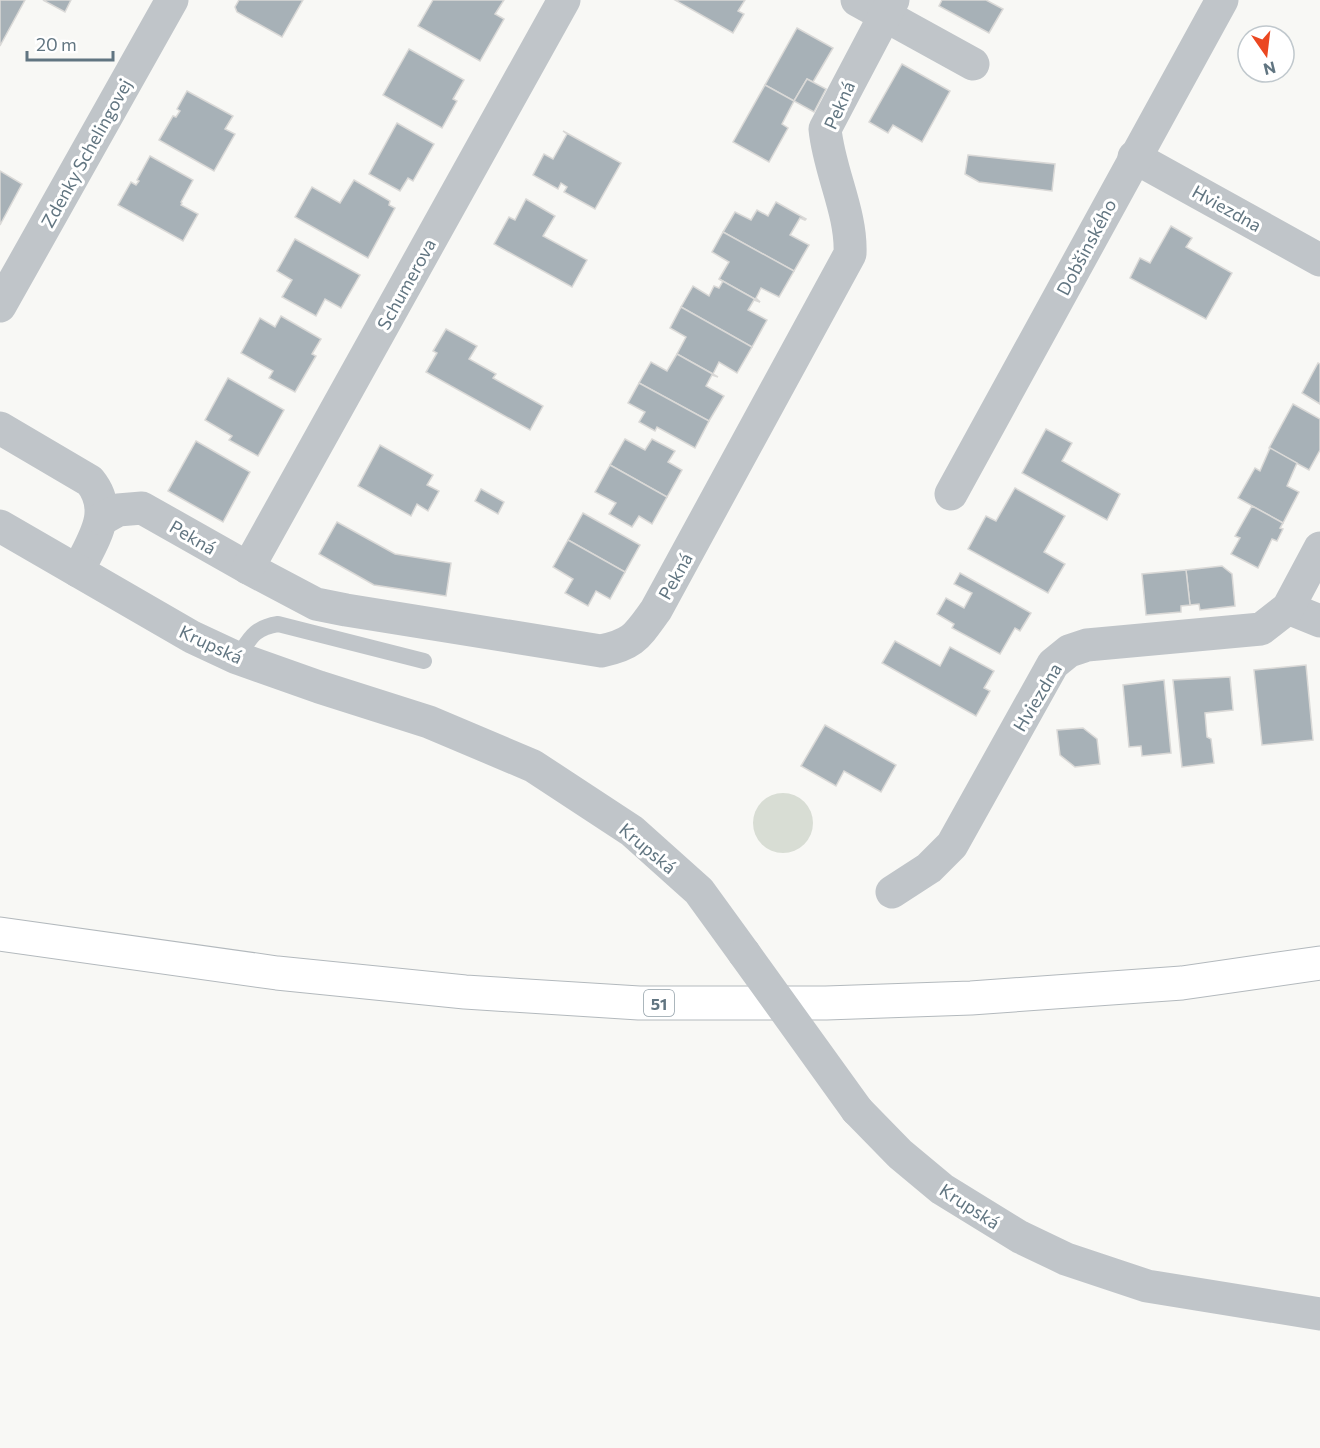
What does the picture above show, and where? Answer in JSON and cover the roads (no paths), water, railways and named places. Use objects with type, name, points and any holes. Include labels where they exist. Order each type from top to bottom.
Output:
[{"type":"main road","name":"51","points":[[0,934],[277,974],[465,992],[639,1003],[826,1004],[971,998],[1182,983],[1320,963]]},
{"type":"street","name":"Zdenky Schelingovej","points":[[0,306],[172,0]]},
{"type":"street","name":"Schumerova","points":[[248,568],[564,0]]},
{"type":"street","points":[[856,0],[889,8],[973,64]]},
{"type":"street","name":"Dobšinského","points":[[951,494],[1222,0]]},
{"type":"street","name":"Pekná","points":[[102,519],[118,510],[142,508],[316,604],[601,651],[620,647],[634,639],[656,610],[850,254],[851,237],[827,150],[825,129],[889,8]]},
{"type":"street","name":"Hviezdna","points":[[1134,157],[1320,260]]},
{"type":"street","points":[[0,428],[90,480],[98,490],[102,519],[78,571]]},
{"type":"street","name":"Krupská","points":[[0,526],[192,637],[237,658],[429,722],[533,766],[632,831],[699,891],[857,1110],[900,1154],[942,1189],[1020,1237],[1066,1259],[1147,1286],[1320,1314]]},
{"type":"street","name":"Hviezdna","points":[[892,892],[929,868],[952,845],[1053,664],[1069,651],[1087,645],[1261,629],[1288,608],[1320,548]]},
{"type":"street","points":[[1288,608],[1320,621]]},
{"type":"lane","points":[[237,658],[254,633],[264,626],[278,624],[424,661]]}]
